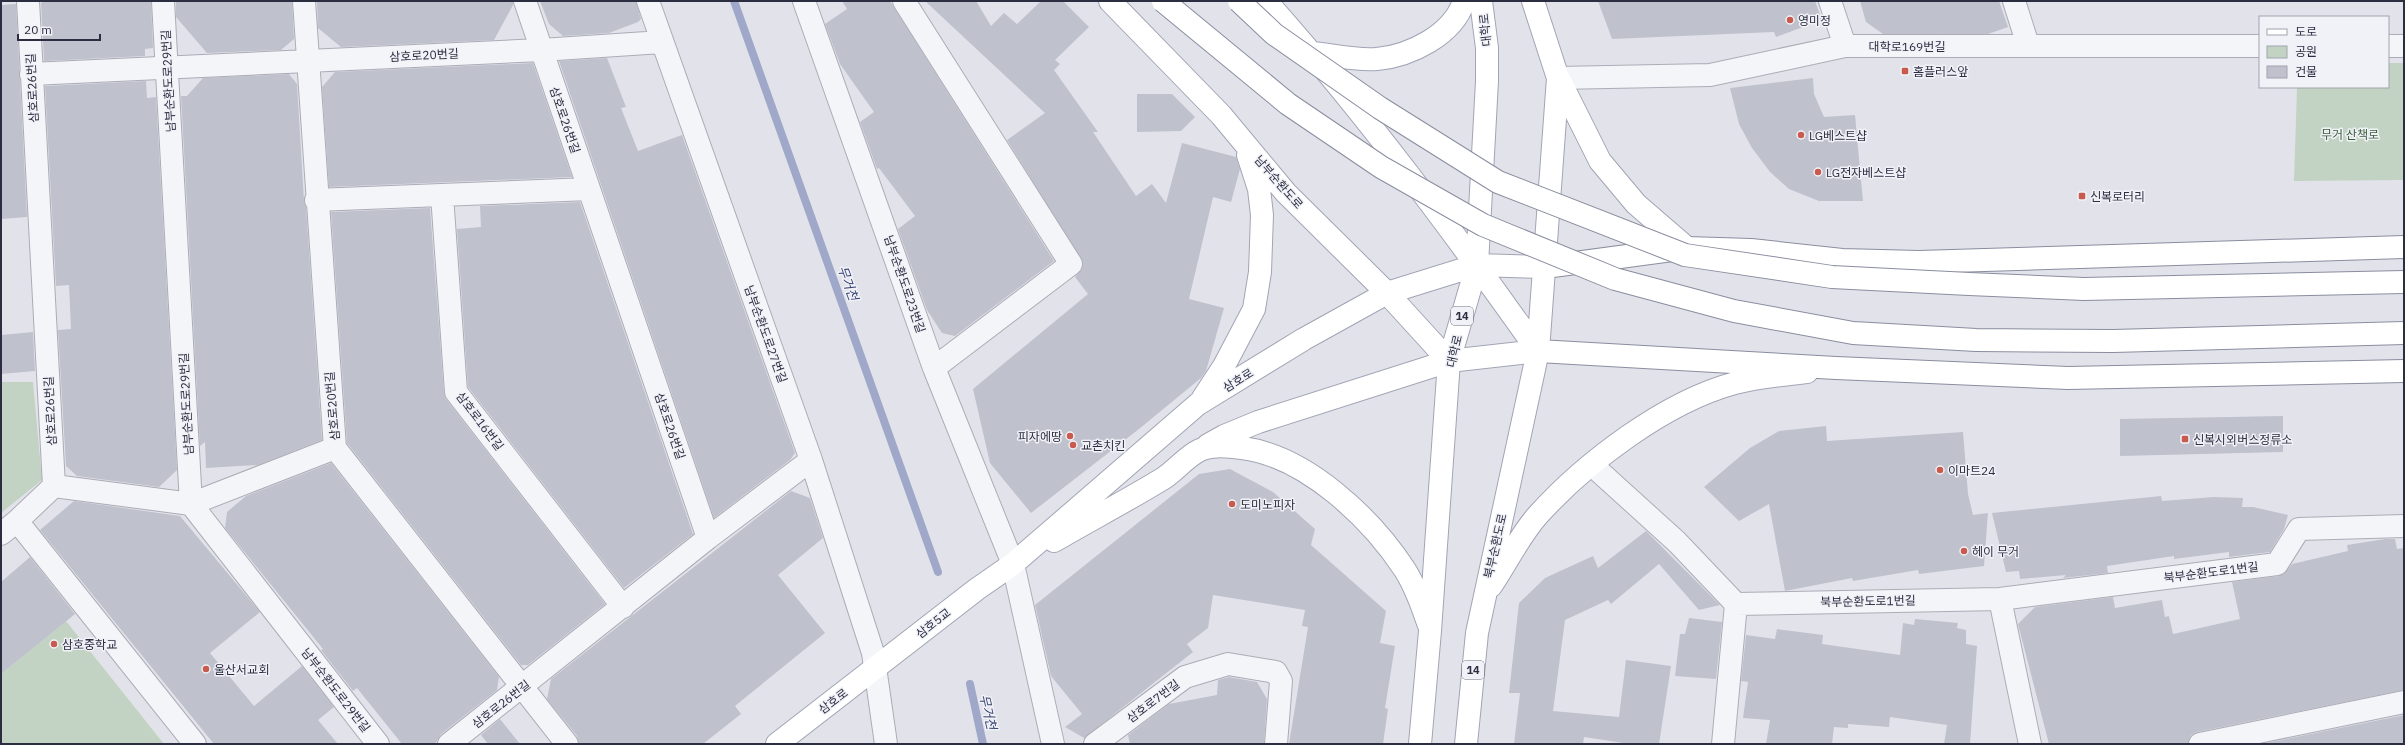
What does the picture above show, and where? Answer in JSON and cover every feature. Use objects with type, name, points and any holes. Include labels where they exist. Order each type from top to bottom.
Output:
[{"type":"main road","name":"남부순환도로","points":[[1110,1],[1238,134],[1286,193],[1387,293],[1449,361]]},
{"type":"main road","points":[[1164,1],[1288,104],[1381,167],[1483,225],[1623,281],[1734,311],[1853,333],[1976,340],[2105,341],[2404,334]]},
{"type":"main road","points":[[1239,1],[1274,34],[1380,108],[1498,182],[1685,255],[1832,277],[2084,289],[2404,282]]},
{"type":"main road","points":[[1266,1],[1313,53],[1477,265],[1538,351]]},
{"type":"main road","points":[[1313,53],[1376,60],[1398,55],[1421,46],[1440,33],[1454,19],[1464,1]]},
{"type":"main road","name":"대학로","points":[[1430,631],[1449,361],[1477,265],[1487,81],[1487,48],[1481,1]]},
{"type":"main road","name":"14","points":[[1533,1],[1558,78],[1538,351]]},
{"type":"main road","points":[[1558,78],[1600,161],[1636,204],[1687,248]]},
{"type":"main road","points":[[1198,404],[1224,366],[1254,309],[1260,272],[1262,215],[1260,189],[1252,163],[1238,134]]},
{"type":"main road","name":"삼호로","points":[[977,589],[1013,564],[1198,404],[1304,338],[1387,293],[1477,265],[1544,267],[1687,248],[1751,250],[1842,260],[1919,262],[2404,247]]},
{"type":"main road","points":[[1013,564],[1165,477],[1200,450],[1224,436],[1258,422],[1449,361],[1538,351],[1836,368],[2068,378],[2404,371]]},
{"type":"main road","name":"북부순환도로","points":[[1466,744],[1477,633],[1538,351]]},
{"type":"main road","points":[[1484,597],[1537,516],[1592,465],[1624,439],[1656,419],[1702,395],[1735,383],[1836,368]]},
{"type":"main road","points":[[1200,450],[1222,446],[1247,449],[1273,456],[1297,467],[1326,486],[1356,512],[1389,548],[1405,571],[1421,601],[1430,631]]},
{"type":"main road","name":"삼호5교","points":[[882,663],[977,589]]},
{"type":"main road","name":"14","points":[[1420,744],[1430,631]]},
{"type":"main road","name":"삼호로","points":[[777,744],[882,663]]},
{"type":"street","name":"삼호로26번길","points":[[28,1],[54,486]]},
{"type":"street","name":"남부순환도로29번길","points":[[163,1],[191,504],[378,744]]},
{"type":"street","name":"삼호로20번길","points":[[304,1],[316,200],[335,448],[567,744]]},
{"type":"street","name":"삼호로26번길","points":[[449,744],[523,687],[708,538],[525,1]]},
{"type":"street","name":"남부순환도로27번길","points":[[648,1],[811,460],[873,653],[882,663],[886,744]]},
{"type":"street","name":"남부순환도로23번길","points":[[804,1],[934,368],[1013,564]]},
{"type":"street","points":[[904,1],[1071,264],[934,368]]},
{"type":"street","points":[[1830,1],[1845,46]]},
{"type":"street","points":[[2014,1],[2028,45]]},
{"type":"street","name":"삼호로20번길","points":[[307,61],[541,50],[662,42]]},
{"type":"street","name":"대학로169번길","points":[[1558,78],[1710,75],[1845,46],[2259,46]]},
{"type":"street","points":[[2389,46],[2404,46]]},
{"type":"street","points":[[31,74],[307,61]]},
{"type":"street","points":[[316,200],[589,189]]},
{"type":"street","name":"삼호로16번길","points":[[442,195],[456,392],[623,607]]},
{"type":"street","points":[[195,744],[9,527],[54,486],[191,504],[335,448]]},
{"type":"street","points":[[708,538],[811,460]]},
{"type":"street","points":[[1592,465],[1677,542],[1736,604],[1723,744]]},
{"type":"street","name":"북부순환도로1번길","points":[[1736,604],[2000,598],[2277,564],[2299,529],[2404,526]]},
{"type":"street","points":[[1013,564],[1053,744]]},
{"type":"street","points":[[2000,598],[2030,744]]},
{"type":"street","name":"삼호로7번길","points":[[1095,744],[1185,677],[1228,664],[1276,672],[1281,681],[1276,744]]},
{"type":"street","points":[[2200,744],[2404,702]]},
{"type":"green space","name":"무거 산책로","points":[[2389,63],[2404,63],[2404,180],[2294,181],[2297,88],[2389,88]]},
{"type":"green space","points":[[1,382],[33,382],[42,480],[1,513]]},
{"type":"green space","points":[[66,621],[164,744],[1,744],[1,674]]},
{"type":"building","points":[[45,1],[151,1],[153,48],[145,49],[145,56],[44,61],[41,3]]},
{"type":"building","points":[[176,1],[292,1],[294,39],[281,50],[207,53],[176,17]]},
{"type":"building","points":[[513,1],[513,5],[494,40],[341,47],[318,28],[317,2]]},
{"type":"building","points":[[540,1],[636,1],[641,19],[638,22],[609,33],[563,36],[549,24]]},
{"type":"building","points":[[842,1],[890,1],[1054,261],[955,336],[942,333],[927,310],[898,229],[915,216],[879,168],[877,169],[860,122],[874,112],[840,64],[825,24],[847,9]]},
{"type":"building","points":[[925,1],[976,1],[991,26],[1004,13],[1017,24],[1041,1],[1063,1],[1089,27],[1055,60],[1060,64],[1054,70],[1098,132],[1093,132],[1136,196],[1152,184],[1166,203],[1182,143],[1236,157],[1240,169],[1231,202],[1213,197],[1189,299],[1224,308],[1206,371],[1201,378],[1139,429],[1031,513],[990,463],[973,389],[1088,294],[1075,277],[1082,269],[1083,263],[1007,140],[1045,113]]},
{"type":"building","points":[[1598,1],[1815,1],[1822,20],[1776,37],[1774,32],[1612,39]]},
{"type":"building","points":[[1860,1],[1999,1],[2008,27],[1988,34],[1883,34],[1866,22]]},
{"type":"building","points":[[16,4],[27,217],[1,219],[1,5]]},
{"type":"building","points":[[607,58],[626,107],[621,108],[638,151],[682,135],[795,453],[790,460],[714,518],[559,61]]},
{"type":"building","points":[[533,63],[572,177],[329,187],[322,87],[335,72]]},
{"type":"building","points":[[289,74],[297,84],[304,201],[306,207],[322,440],[258,465],[206,468],[205,442],[200,446],[181,96],[187,96],[203,78]]},
{"type":"building","name":"LG베스트샵","points":[[1813,78],[1814,94],[1824,117],[1855,115],[1863,201],[1819,201],[1789,189],[1770,172],[1752,148],[1739,124],[1730,88]]},
{"type":"building","points":[[146,81],[147,98],[156,97],[177,470],[159,487],[77,476],[66,466],[58,330],[71,329],[69,285],[56,286],[45,86]]},
{"type":"building","points":[[1137,94],[1172,94],[1195,117],[1181,131],[1137,132]]},
{"type":"building","points":[[580,202],[693,534],[624,588],[468,387],[457,229],[481,227],[480,206]]},
{"type":"building","points":[[430,208],[444,393],[446,399],[605,604],[528,665],[521,665],[347,443],[331,212]]},
{"type":"building","points":[[33,332],[35,371],[1,374],[1,335]]},
{"type":"building","points":[[2283,416],[2283,452],[2120,456],[2120,419]]},
{"type":"building","points":[[1826,426],[1827,441],[1963,432],[1968,494],[1973,515],[1988,513],[1984,566],[1919,574],[1918,570],[1853,581],[1852,578],[1785,591],[1769,504],[1739,521],[1704,487],[1750,448],[1779,431]]},
{"type":"building","points":[[331,463],[499,677],[497,690],[441,734],[435,744],[402,744],[357,688],[353,691],[321,650],[323,649],[225,528],[227,512],[246,496]]},
{"type":"building","points":[[1230,469],[1273,492],[1315,529],[1311,545],[1386,611],[1380,643],[1395,646],[1385,708],[1388,709],[1383,744],[1289,744],[1308,627],[1302,626],[1305,610],[1213,595],[1208,628],[1187,644],[1193,652],[1084,738],[1065,727],[1082,714],[1051,676],[1035,605],[1199,474]]},
{"type":"building","points":[[791,491],[810,498],[823,538],[778,575],[825,633],[735,706],[741,714],[703,744],[579,744],[577,736],[547,699],[551,679]]},
{"type":"building","points":[[2161,496],[2162,501],[2214,497],[2243,498],[2242,507],[2253,507],[2288,515],[2284,529],[2270,552],[2229,557],[2229,552],[2174,559],[2174,556],[2107,566],[2108,573],[2063,578],[2066,575],[2020,579],[2019,571],[2006,572],[1992,513]]},
{"type":"building","points":[[74,501],[180,516],[260,612],[210,653],[254,706],[302,666],[334,707],[318,720],[338,744],[214,744],[40,530]]},
{"type":"building","points":[[1646,531],[1720,605],[1699,610],[1659,564],[1611,604],[1608,600],[1565,620],[1553,711],[1619,717],[1626,660],[1671,666],[1659,744],[1630,744],[1584,737],[1583,744],[1514,744],[1520,693],[1509,693],[1519,603],[1545,578],[1593,556],[1598,568]]},
{"type":"building","points":[[2385,539],[2395,539],[2397,549],[2404,548],[2404,690],[2197,732],[2191,735],[2188,744],[2049,744],[2018,624],[2035,607],[2113,597],[2115,608],[2162,600],[2165,617],[2169,616],[2173,634],[2240,619],[2232,582],[2279,576],[2284,574],[2292,564],[2348,551],[2347,545]]},
{"type":"building","points":[[30,557],[75,614],[1,674],[1,582]]},
{"type":"building","points":[[1689,618],[1722,622],[1716,679],[1675,676],[1680,634],[1685,634]]},
{"type":"building","points":[[1915,619],[1958,623],[1957,628],[1966,630],[1966,644],[1977,646],[1970,744],[1944,744],[1947,725],[1890,717],[1889,727],[1848,724],[1848,728],[1834,727],[1832,744],[1766,744],[1770,720],[1743,718],[1748,682],[1741,681],[1746,635],[1775,639],[1777,629],[1823,635],[1822,644],[1900,655],[1903,623],[1914,625]]},
{"type":"building","points":[[1229,677],[1257,682],[1267,699],[1264,744],[1130,744],[1128,735],[1169,704],[1217,695],[1218,680]]},
{"type":"building","points":[[2404,715],[2404,744],[2262,744]]},
{"type":"building","points":[[500,719],[520,744],[488,744],[481,735]]},
{"type":"waterway","name":"무거천","points":[[734,1],[938,572]]},
{"type":"waterway","name":"무거천","points":[[970,684],[983,744]]},
{"type":"place","name":"영미정","points":[[1790,20]]},
{"type":"place","name":"홈플러스앞","points":[[1905,71]]},
{"type":"place","name":"LG베스트샵","points":[[1801,135]]},
{"type":"place","name":"LG전자베스트샵","points":[[1818,172]]},
{"type":"place","name":"신복로터리","points":[[2082,196]]},
{"type":"place","name":"피자에땅","points":[[1070,436]]},
{"type":"place","name":"신복시외버스정류소","points":[[2185,439]]},
{"type":"place","name":"교촌치킨","points":[[1073,445]]},
{"type":"place","name":"이마트24","points":[[1940,470]]},
{"type":"place","name":"도미노피자","points":[[1232,504]]},
{"type":"place","name":"헤이 무거","points":[[1964,551]]},
{"type":"place","name":"삼호중학교","points":[[54,644]]},
{"type":"place","name":"울산서교회","points":[[206,669]]}]
